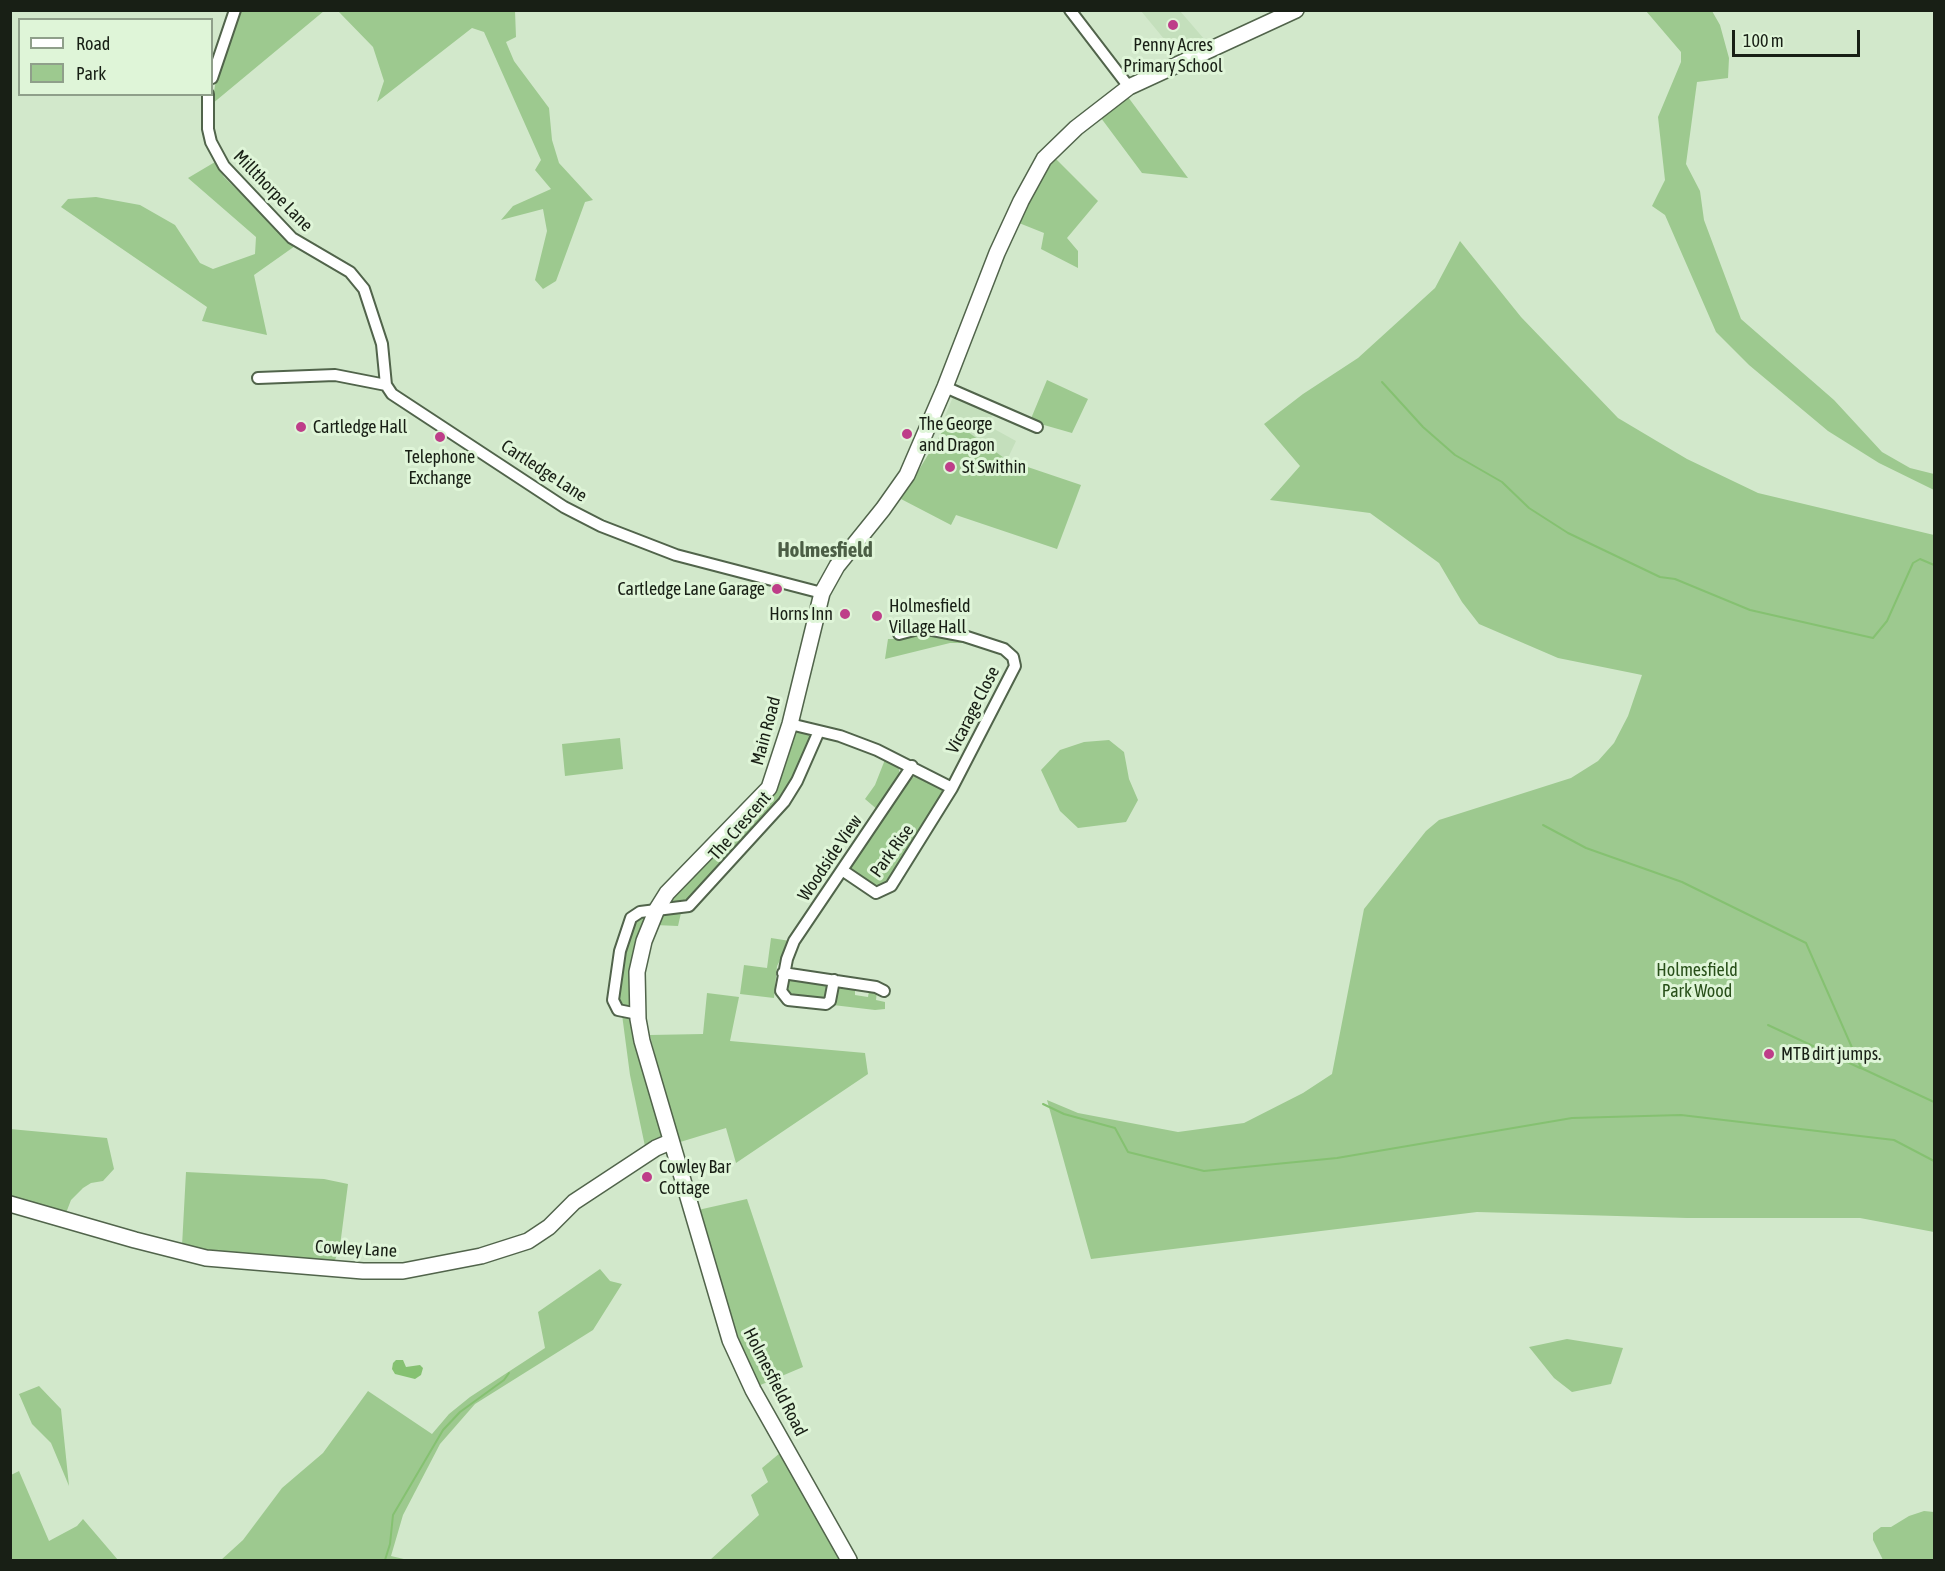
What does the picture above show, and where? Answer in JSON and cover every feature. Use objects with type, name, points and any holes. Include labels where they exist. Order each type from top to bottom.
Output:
[{"type":"main road","name":"Main Road","points":[[670,1142],[645,1055],[638,1014],[638,972],[644,941],[657,909],[679,878],[770,788],[790,724],[822,593],[837,566],[902,483],[945,387],[998,253],[1034,174],[1056,146],[1129,87],[1296,10]]},
{"type":"main road","name":"Cowley Lane","points":[[10,1203],[135,1240],[206,1258],[363,1271],[410,1271],[481,1256],[528,1241],[549,1227],[574,1202],[637,1163],[656,1148],[670,1142]]},
{"type":"main road","name":"Holmesfield Road","points":[[670,1142],[737,1357],[849,1560]]},
{"type":"street","points":[[213,75],[235,10]]},
{"type":"street","points":[[1070,10],[1129,87]]},
{"type":"street","name":"Millthorpe Lane","points":[[208,96],[208,129],[211,142],[224,166],[292,238],[350,272],[364,289],[382,344],[386,385]]},
{"type":"street","points":[[258,378],[335,375],[386,385]]},
{"type":"street","name":"Cartledge Lane","points":[[386,385],[392,394],[564,507],[600,526],[676,555],[822,593]]},
{"type":"street","points":[[945,387],[1037,427]]},
{"type":"street","name":"Vicarage Close","points":[[899,634],[922,628],[964,636],[1004,650],[1014,660],[1010,678],[952,788]]},
{"type":"street","points":[[790,724],[858,742],[912,766],[952,788]]},
{"type":"street","name":"The Crescent","points":[[657,909],[689,906],[761,829],[797,781],[819,731]]},
{"type":"street","name":"Woodside View","points":[[783,973],[794,941],[912,766]]},
{"type":"street","name":"Park Rise","points":[[842,870],[876,893],[886,890],[925,834],[952,788]]},
{"type":"street","points":[[638,1014],[618,1010],[614,1005],[616,969],[631,918],[640,912],[657,909]]},
{"type":"street","points":[[834,980],[830,1001],[826,1004],[795,1002],[783,997],[783,973],[834,980],[876,987],[884,991]]},
{"type":"shaded area","name":"Penny Acres Primary School","points":[[1141,11],[1180,11],[1205,40],[1174,51]]},
{"type":"shaded area","points":[[953,397],[995,411],[987,425],[1016,441],[1007,460],[945,416]]},
{"type":"shaded area","points":[[396,1360],[403,1360],[406,1367],[420,1365],[423,1368],[421,1375],[415,1379],[395,1374],[392,1369]]},
{"type":"green space","points":[[241,11],[324,11],[212,104],[218,67],[230,30]]},
{"type":"green space","points":[[338,11],[515,11],[516,37],[506,42],[514,61],[549,108],[552,140],[559,163],[593,200],[585,202],[556,281],[543,289],[535,280],[547,231],[543,209],[501,220],[513,206],[551,189],[535,170],[541,160],[484,32],[472,28],[377,102],[384,81],[373,47]]},
{"type":"green space","points":[[1646,11],[1712,11],[1720,25],[1729,58],[1728,78],[1697,82],[1686,164],[1700,191],[1704,220],[1741,319],[1834,400],[1882,452],[1910,468],[1934,474],[1934,490],[1879,463],[1828,431],[1749,365],[1716,332],[1665,215],[1652,206],[1665,180],[1658,117],[1681,62],[1681,52]]},
{"type":"green space","points":[[1128,97],[1188,178],[1142,173],[1101,118]]},
{"type":"green space","points":[[1055,158],[1098,201],[1067,238],[1078,251],[1078,268],[1041,249],[1044,233],[1019,223],[1032,190]]},
{"type":"green space","points":[[215,162],[224,177],[295,246],[254,275],[267,335],[202,321],[207,307],[61,207],[68,199],[96,197],[140,205],[175,225],[200,263],[213,269],[255,254],[256,237],[188,178]]},
{"type":"green space","name":"Holmesfield Park Wood","points":[[1460,241],[1521,317],[1618,418],[1687,459],[1758,493],[1934,535],[1934,1232],[1860,1218],[1687,1218],[1477,1212],[1091,1259],[1047,1100],[1078,1113],[1178,1132],[1244,1123],[1303,1093],[1332,1074],[1364,909],[1426,831],[1439,820],[1571,778],[1598,761],[1614,743],[1628,716],[1642,675],[1558,658],[1479,624],[1462,602],[1439,563],[1370,513],[1270,500],[1300,466],[1264,424],[1303,394],[1358,358],[1435,288]]},
{"type":"green space","points":[[1047,380],[1088,399],[1072,433],[1030,421]]},
{"type":"green space","points":[[950,419],[1007,460],[1081,485],[1057,549],[956,515],[951,525],[901,499]]},
{"type":"green space","points":[[912,634],[971,643],[950,643],[885,659],[888,639],[900,639]]},
{"type":"green space","points":[[793,730],[808,734],[812,739],[800,769],[780,800],[689,903],[669,903],[673,891],[753,814]]},
{"type":"green space","points":[[620,738],[623,769],[565,776],[562,744]]},
{"type":"green space","points":[[1109,740],[1124,752],[1129,779],[1138,800],[1126,822],[1078,828],[1060,811],[1041,770],[1060,750],[1084,742]]},
{"type":"green space","points":[[886,757],[898,765],[900,775],[879,811],[865,799],[875,785]]},
{"type":"green space","points":[[918,775],[941,788],[943,793],[890,883],[879,888],[869,885],[851,870],[852,864],[907,780]]},
{"type":"green space","points":[[670,911],[681,913],[678,926],[655,925],[659,913]]},
{"type":"green space","points":[[647,915],[635,959],[662,1135],[646,1151],[630,1075],[621,1007],[617,1000],[626,944],[634,924]]},
{"type":"green space","points":[[771,938],[790,941],[777,966],[774,998],[740,994],[744,965],[767,968]]},
{"type":"green space","points":[[791,978],[828,985],[825,1000],[792,998],[785,992],[787,980]]},
{"type":"green space","points":[[840,985],[855,988],[855,995],[868,997],[869,991],[877,991],[876,1000],[885,1002],[885,1009],[833,1005]]},
{"type":"green space","points":[[707,993],[739,997],[730,1041],[865,1053],[868,1074],[736,1163],[726,1128],[677,1143],[650,1035],[703,1034]]},
{"type":"green space","points":[[10,1129],[107,1138],[114,1169],[103,1181],[91,1183],[83,1188],[71,1200],[66,1213],[11,1196]]},
{"type":"green space","points":[[186,1172],[324,1179],[348,1184],[340,1246],[334,1263],[202,1251],[182,1246]]},
{"type":"green space","points":[[747,1199],[803,1367],[758,1386],[744,1355],[698,1210]]},
{"type":"green space","points":[[600,1269],[610,1281],[622,1284],[593,1330],[475,1404],[440,1444],[403,1515],[391,1556],[408,1560],[221,1560],[243,1540],[282,1488],[323,1453],[368,1391],[432,1434],[449,1414],[470,1397],[545,1348],[538,1312]]},
{"type":"green space","points":[[1567,1339],[1623,1348],[1611,1384],[1572,1392],[1554,1378],[1529,1347]]},
{"type":"green space","points":[[39,1386],[61,1409],[69,1486],[51,1443],[32,1424],[19,1394]]},
{"type":"green space","points":[[780,1453],[839,1560],[710,1560],[759,1515],[751,1495],[768,1482],[762,1468]]},
{"type":"green space","points":[[19,1471],[49,1541],[77,1526],[83,1519],[118,1560],[11,1560],[11,1475]]},
{"type":"green space","points":[[1924,1511],[1934,1512],[1934,1560],[1883,1560],[1873,1540],[1873,1533],[1881,1527],[1891,1527],[1909,1516]]},
{"type":"waterway","points":[[1382,382],[1423,427],[1455,455],[1502,482],[1529,508],[1568,533],[1660,577],[1675,579],[1750,610],[1873,638],[1887,621],[1913,563],[1920,559],[1934,565]]},
{"type":"waterway","points":[[1543,825],[1586,848],[1682,882],[1806,943],[1861,1068],[1934,1102]]},
{"type":"waterway","points":[[1768,1025],[1860,1068]]},
{"type":"waterway","points":[[1043,1104],[1064,1114],[1115,1128],[1128,1152],[1204,1171],[1337,1158],[1572,1118],[1681,1115],[1894,1140],[1934,1161]]},
{"type":"waterway","points":[[385,1560],[390,1544],[393,1515],[443,1430],[460,1412],[504,1380],[509,1373]]},
{"type":"place","name":"Penny Acres Primary School","points":[[1173,25]]},
{"type":"place","name":"Cartledge Hall","points":[[301,427]]},
{"type":"place","name":"The George and Dragon","points":[[907,434]]},
{"type":"place","name":"Telephone Exchange","points":[[440,437]]},
{"type":"place","name":"St Swithin","points":[[950,467]]},
{"type":"place","name":"Cartledge Lane Garage","points":[[777,589]]},
{"type":"place","name":"Horns Inn","points":[[845,614]]},
{"type":"place","name":"Holmesfield Village Hall","points":[[877,616]]},
{"type":"place","name":"MTB dirt jumps.","points":[[1769,1054]]},
{"type":"place","name":"Cowley Bar Cottage","points":[[647,1177]]},
{"type":"district","name":"Holmesfield","points":[[825,550]]}]
